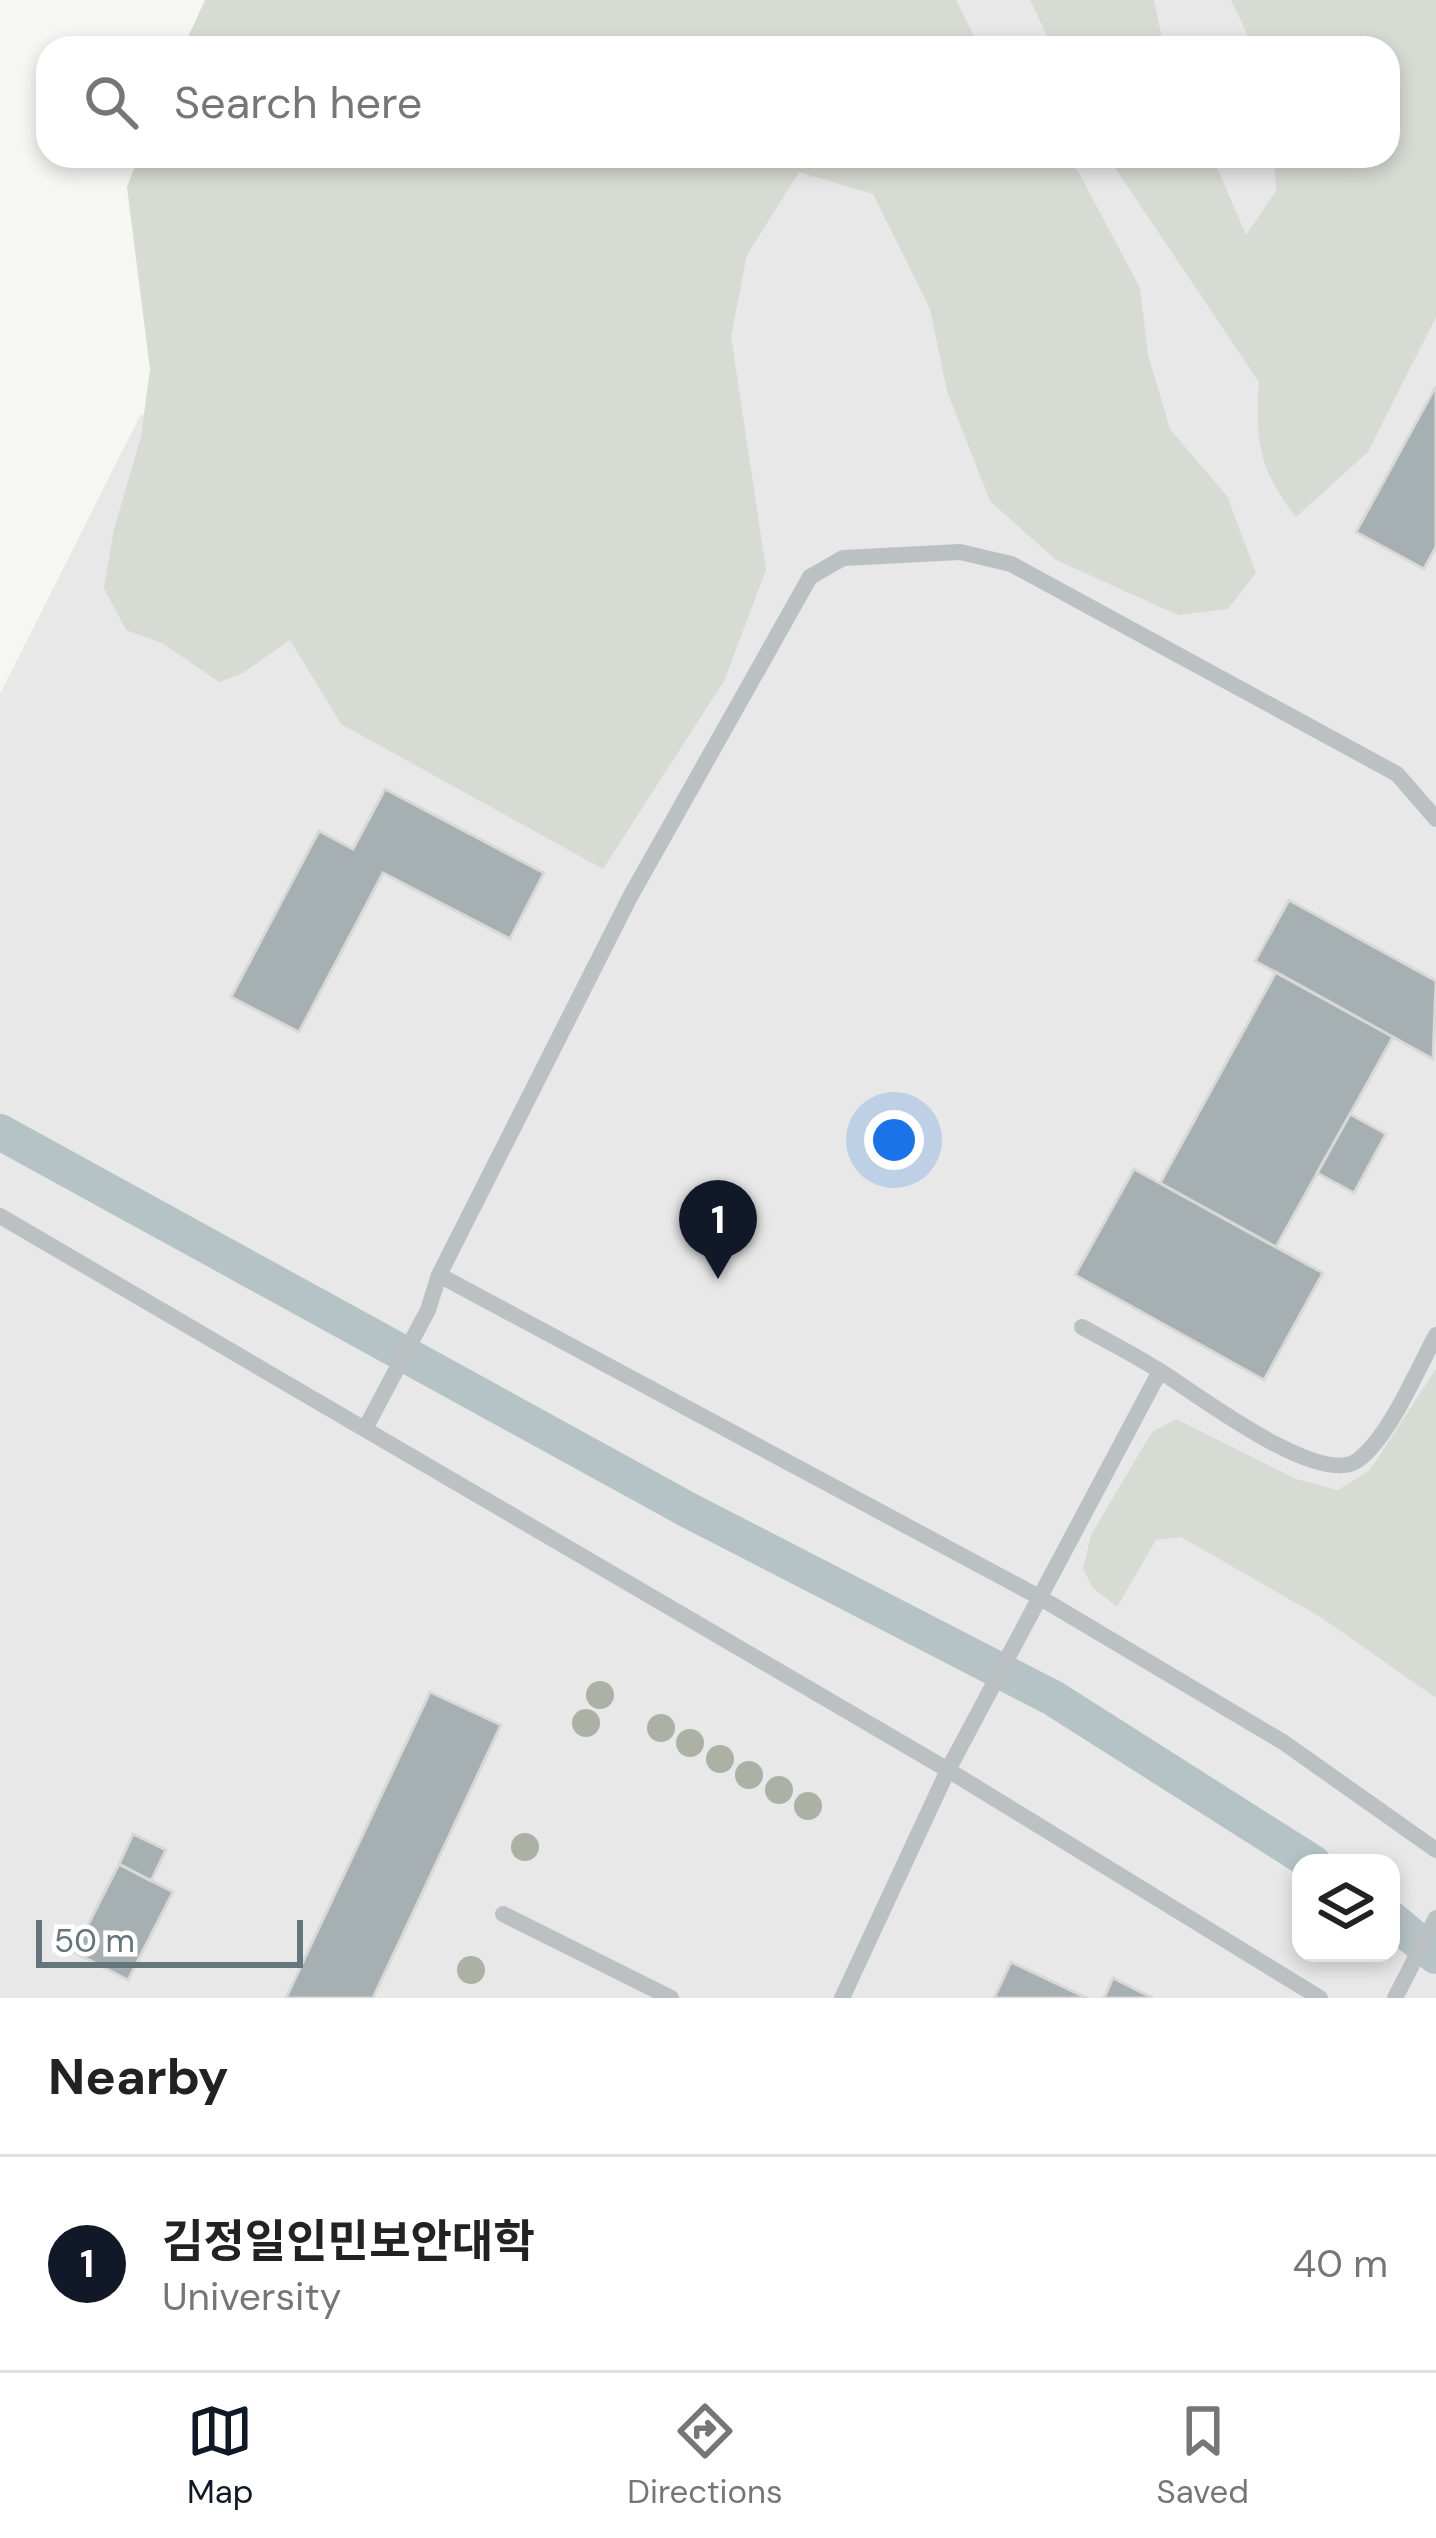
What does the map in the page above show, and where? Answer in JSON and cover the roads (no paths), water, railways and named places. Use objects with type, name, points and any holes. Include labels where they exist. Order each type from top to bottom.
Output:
[{"type":"lane","points":[[366,1427],[630,897],[810,577],[843,557],[960,552],[1011,564],[1396,774],[1436,819]]},
{"type":"lane","points":[[0,1216],[948,1770],[1321,1998]]},
{"type":"lane","points":[[439,1275],[1039,1597],[1283,1742],[1436,1850]]},
{"type":"lane","points":[[1082,1327],[1236,1422],[1330,1467],[1355,1463],[1377,1440],[1436,1334]]},
{"type":"lane","points":[[842,1998],[948,1770],[1160,1371]]},
{"type":"lane","points":[[503,1914],[671,1998]]},
{"type":"lane","points":[[1395,1998],[1436,1918]]},
{"type":"waterway","points":[[0,1132],[690,1511],[1053,1698],[1299,1854]]},
{"type":"waterway","points":[[1400,1926],[1436,1956]]},
{"type":"place","name":"김정일인민보안대학","points":[[718,1279]]}]
